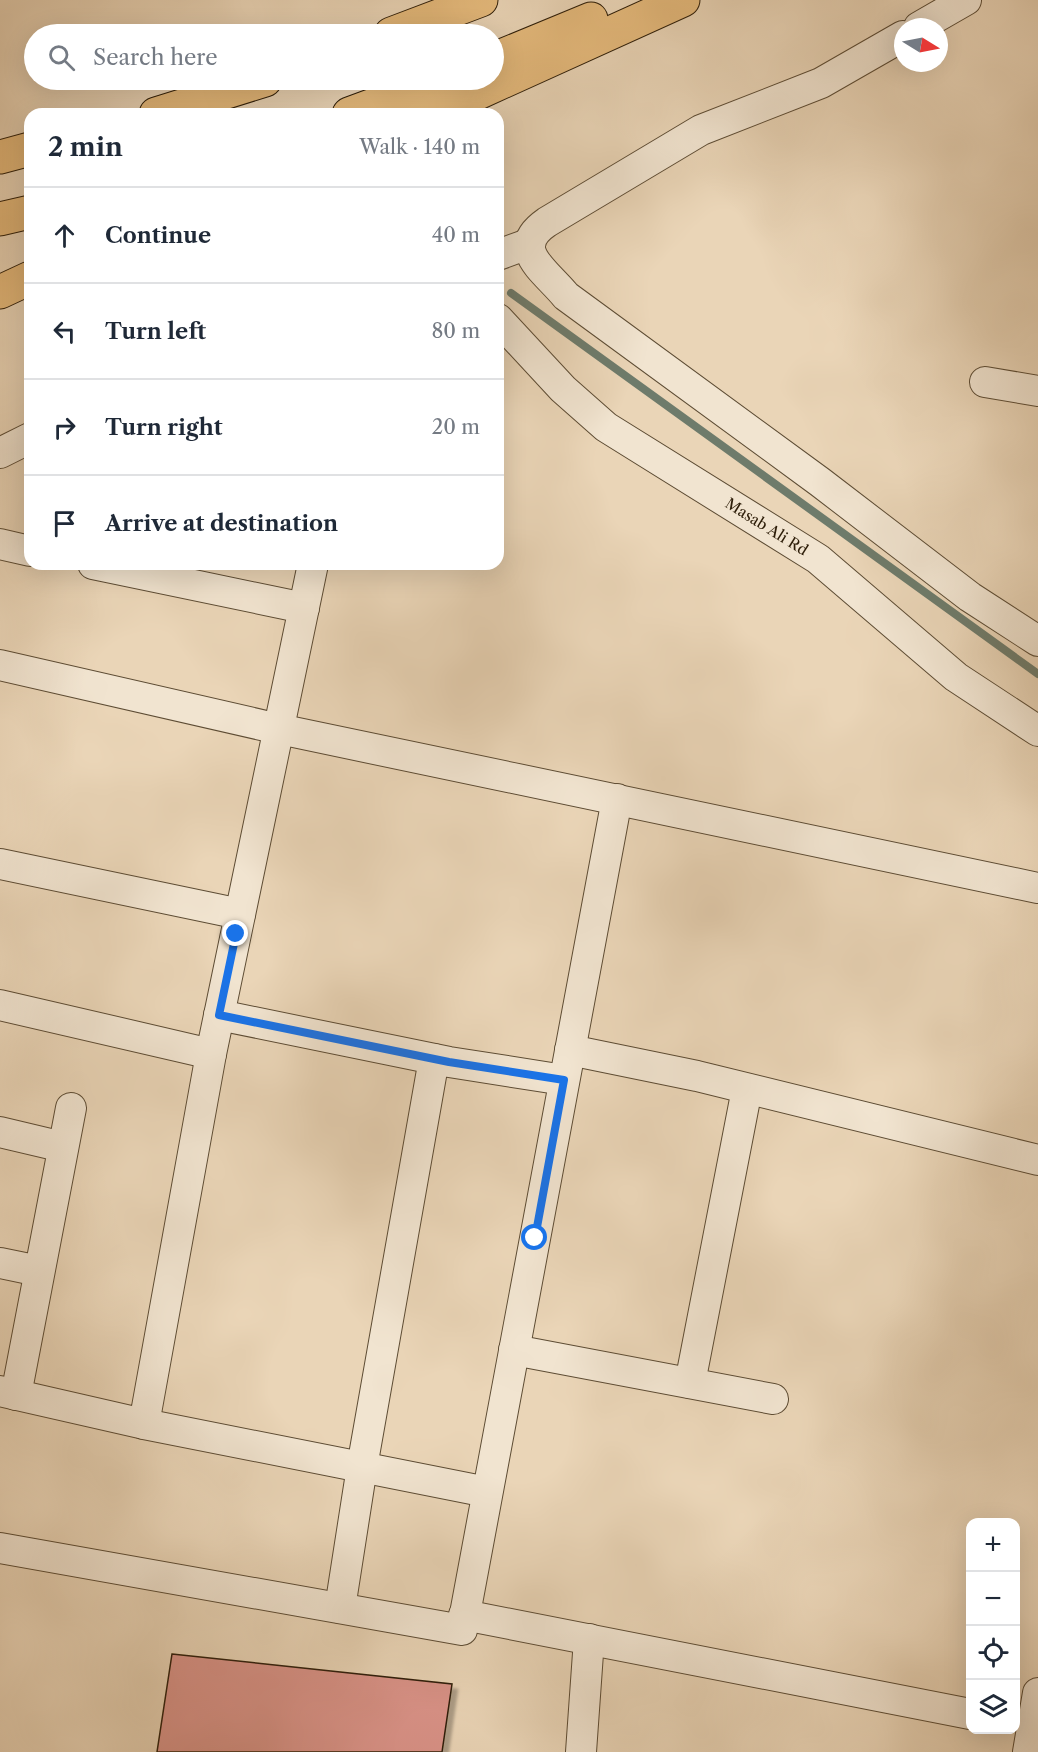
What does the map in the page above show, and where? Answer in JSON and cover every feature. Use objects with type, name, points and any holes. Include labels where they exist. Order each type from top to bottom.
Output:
[{"type":"highway","points":[[417,24],[481,0]]},
{"type":"highway","points":[[504,55],[637,0]]},
{"type":"highway","points":[[504,81],[682,0]]},
{"type":"highway","points":[[175,108],[232,90]]},
{"type":"highway","points":[[365,108],[414,90]]},
{"type":"highway","points":[[439,108],[484,90]]},
{"type":"highway","points":[[0,157],[24,151]]},
{"type":"highway","points":[[0,219],[24,213]]},
{"type":"highway","points":[[0,292],[24,281]]},
{"type":"street","points":[[935,18],[966,0]]},
{"type":"street","points":[[894,41],[821,83],[701,130],[547,222],[530,235],[528,244],[536,262],[566,296],[820,482],[970,597],[1038,641]]},
{"type":"street","points":[[504,253],[528,244]]},
{"type":"street","name":"Masab Ali Rd","points":[[504,325],[563,389],[606,427],[818,559],[956,677],[1038,731]]},
{"type":"street","points":[[985,382],[1038,391]]},
{"type":"street","points":[[0,453],[24,441]]},
{"type":"street","points":[[0,544],[24,550]]},
{"type":"street","points":[[122,570],[304,608]]},
{"type":"street","points":[[144,1424],[211,1054],[312,570]]},
{"type":"street","points":[[0,665],[279,729],[1038,888]]},
{"type":"street","points":[[0,1548],[462,1630],[617,799]]},
{"type":"street","points":[[0,864],[240,914]]},
{"type":"street","points":[[0,1005],[211,1054]]},
{"type":"street","points":[[219,1015],[434,1059],[564,1080]]},
{"type":"street","points":[[570,1050],[747,1089],[1038,1160]]},
{"type":"street","points":[[340,1608],[362,1467],[434,1059]]},
{"type":"street","points":[[690,1383],[747,1089]]},
{"type":"street","points":[[71,1108],[39,1271],[8,1393],[144,1424],[488,1492]]},
{"type":"street","points":[[0,1132],[63,1147]]},
{"type":"street","points":[[0,1263],[39,1271]]},
{"type":"street","points":[[514,1350],[772,1399]]},
{"type":"street","points":[[464,1615],[966,1713]]},
{"type":"street","points":[[581,1752],[589,1639]]},
{"type":"street","points":[[1025,1733],[1038,1694]]},
{"type":"building","points":[[172,1654],[452,1684],[442,1752],[157,1752]]},
{"type":"waterway","points":[[511,293],[1038,674]]},
{"type":"route","points":[[236,934],[219,1015],[449,1062],[564,1080],[535,1238]]}]
